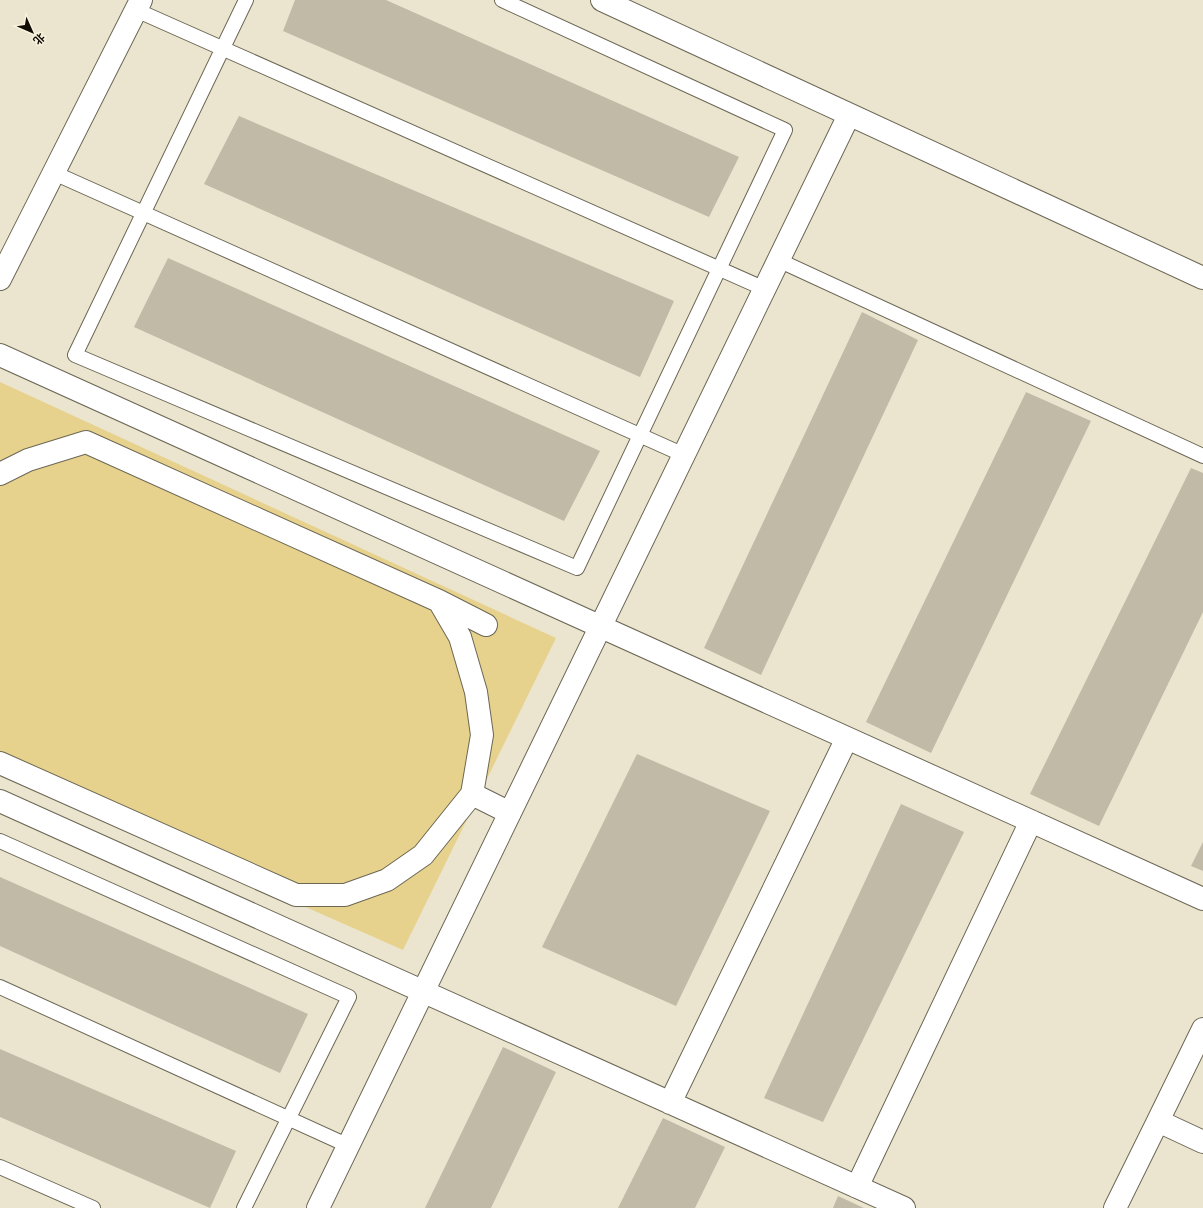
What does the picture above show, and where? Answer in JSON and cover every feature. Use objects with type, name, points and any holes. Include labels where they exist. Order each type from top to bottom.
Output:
[{"type":"street","points":[[602,0],[1203,278]]},
{"type":"street","points":[[0,279],[138,5]]},
{"type":"street","points":[[318,1208],[849,114]]},
{"type":"street","points":[[0,355],[1203,899]]},
{"type":"street","points":[[0,474],[28,460],[86,442],[439,601],[486,625]]},
{"type":"street","points":[[0,763],[296,895],[345,895],[387,880],[423,855],[472,794],[482,735],[476,692],[460,637],[439,601]]},
{"type":"street","points":[[670,1103],[847,738]]},
{"type":"street","points":[[472,794],[510,813]]},
{"type":"street","points":[[0,801],[904,1208]]},
{"type":"street","points":[[857,1187],[1031,821]]},
{"type":"street","points":[[1115,1208],[1203,1029]]},
{"type":"street","points":[[1158,1121],[1203,1142]]},
{"type":"lane","points":[[246,0],[75,355],[577,568],[785,130],[502,0]]},
{"type":"lane","points":[[138,5],[223,48],[765,289]]},
{"type":"lane","points":[[54,173],[684,454]]},
{"type":"lane","points":[[778,260],[1203,456]]},
{"type":"lane","points":[[0,841],[348,997],[244,1208]]},
{"type":"lane","points":[[0,987],[349,1146]]},
{"type":"lane","points":[[0,1167],[93,1208]]},
{"type":"shaded area","points":[[0,382],[556,638],[403,950],[0,772]]},
{"type":"building","points":[[295,0],[386,0],[739,157],[709,217],[283,31]]},
{"type":"building","points":[[239,116],[674,301],[640,377],[204,184]]},
{"type":"building","points":[[168,258],[600,451],[564,521],[134,327]]},
{"type":"building","points":[[862,312],[918,340],[761,675],[704,648]]},
{"type":"building","points":[[1026,392],[1091,421],[931,753],[866,722]]},
{"type":"building","points":[[1191,468],[1203,473],[1203,612],[1099,826],[1030,794]]},
{"type":"building","points":[[637,754],[770,811],[676,1006],[542,947]]},
{"type":"building","points":[[901,804],[964,832],[823,1122],[764,1098]]},
{"type":"building","points":[[1203,842],[1203,871],[1191,866]]},
{"type":"building","points":[[0,877],[308,1014],[280,1073],[0,946]]},
{"type":"building","points":[[503,1047],[556,1072],[491,1208],[425,1208]]},
{"type":"building","points":[[0,1049],[236,1151],[210,1208],[0,1117]]},
{"type":"building","points":[[663,1118],[725,1147],[695,1208],[618,1208]]},
{"type":"building","points":[[838,1196],[864,1208],[833,1208]]}]
